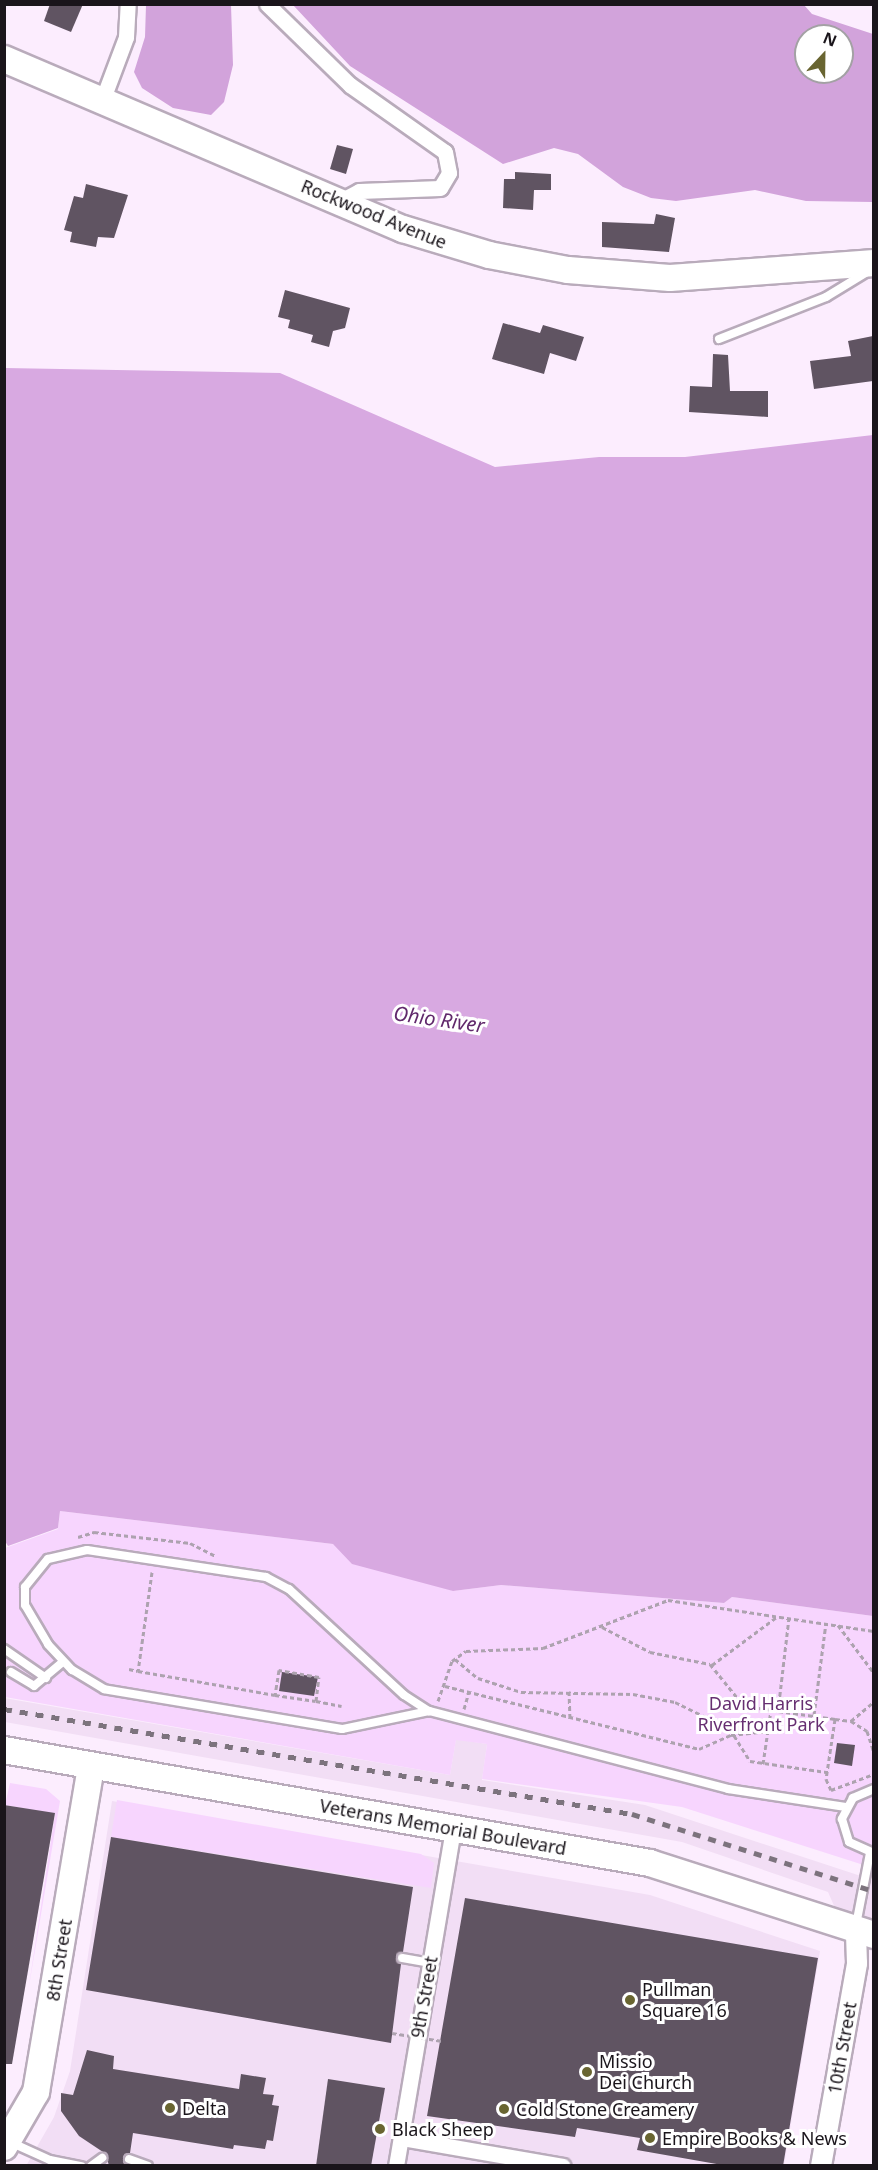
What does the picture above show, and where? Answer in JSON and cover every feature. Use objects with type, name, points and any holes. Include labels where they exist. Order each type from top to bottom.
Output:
[{"type":"main road","name":"Rockwood Avenue","points":[[4,59],[338,202],[446,243],[613,275],[725,276],[873,263]]},
{"type":"main road","name":"Veterans Memorial Boulevard","points":[[4,1750],[676,1869],[865,1933]]},
{"type":"main road","name":"8th Street","points":[[7,2144],[36,2091],[91,1766]]},
{"type":"street","points":[[102,101],[126,37],[128,4]]},
{"type":"street","points":[[267,4],[350,85],[445,152],[449,173],[440,188],[358,191],[338,202]]},
{"type":"street","name":"9th Street","points":[[396,2166],[453,1829]]},
{"type":"street","name":"10th Street","points":[[821,2166],[857,1963],[865,1933]]},
{"type":"street","points":[[401,2138],[563,2166]]},
{"type":"lane","points":[[719,339],[826,297],[873,268]]},
{"type":"lane","points":[[429,1711],[342,1729],[104,1689],[63,1662],[33,1622],[25,1587],[48,1559],[87,1550],[278,1582],[404,1695],[429,1711],[728,1789],[846,1808]]},
{"type":"lane","points":[[4,1649],[46,1678]]},
{"type":"lane","points":[[11,1672],[28,1685],[46,1678],[63,1662]]},
{"type":"lane","points":[[865,1933],[857,1901],[872,1853],[849,1842],[844,1831],[846,1808],[853,1798],[873,1789]]},
{"type":"lane","points":[[402,1958],[430,1963]]},
{"type":"lane","points":[[7,2144],[50,2160],[81,2166]]},
{"type":"lane","points":[[91,2166],[102,2158]]},
{"type":"lane","points":[[129,2159],[148,2166]]},
{"type":"path","points":[[138,1671],[150,1588]]},
{"type":"path","points":[[437,1703],[455,1659],[476,1648],[543,1648],[668,1600],[873,1630]]},
{"type":"path","points":[[712,1665],[778,1616]]},
{"type":"path","points":[[778,1711],[789,1617]]},
{"type":"path","points":[[814,1716],[826,1623]]},
{"type":"path","points":[[838,1625],[873,1673]]},
{"type":"path","points":[[602,1627],[650,1652],[712,1665],[744,1706],[851,1721],[867,1731],[873,1752]]},
{"type":"path","points":[[455,1659],[478,1678],[505,1688],[569,1691],[675,1702],[736,1734],[750,1761],[826,1772]]},
{"type":"path","points":[[129,1669],[342,1706]]},
{"type":"path","points":[[276,1695],[279,1670],[319,1677],[316,1701]]},
{"type":"path","points":[[444,1686],[699,1749],[736,1734],[768,1731]]},
{"type":"path","points":[[569,1691],[570,1718]]},
{"type":"path","points":[[851,1721],[873,1702]]},
{"type":"path","points":[[763,1764],[771,1710]]},
{"type":"path","points":[[835,1719],[826,1772],[828,1787],[836,1791],[873,1774]]},
{"type":"path","points":[[392,2033],[442,2041]]},
{"type":"shaded area","points":[[146,5],[231,5],[233,65],[224,102],[211,115],[173,108],[142,88],[134,72],[145,37]]},
{"type":"shaded area","points":[[293,5],[804,5],[812,14],[842,24],[794,24],[794,84],[854,84],[854,28],[873,34],[873,202],[806,201],[755,190],[676,201],[651,198],[623,187],[578,154],[554,148],[503,164],[350,66]]},
{"type":"shaded area","points":[[4,1698],[450,1775],[456,1739],[487,1744],[482,1780],[645,1805],[873,1880],[873,1919],[835,1908],[828,1892],[682,1842],[5,1722]]},
{"type":"shaded area","points":[[112,1801],[650,1895],[820,1951],[784,2165],[26,2166],[54,2117],[70,2071]]},
{"type":"green space","name":"David Harris Riverfront Park","points":[[60,1511],[333,1544],[453,1591],[501,1585],[724,1603],[732,1597],[873,1616],[873,1868],[682,1807],[482,1779],[487,1744],[456,1740],[450,1775],[5,1697],[5,1548],[58,1529]]},
{"type":"green space","points":[[10,1783],[46,1789],[60,1801],[28,1992],[55,1814],[5,1805]]},
{"type":"green space","points":[[117,1800],[421,1854],[434,1863],[431,1888],[111,1837]]},
{"type":"water","name":"Ohio River","points":[[5,368],[280,373],[495,467],[599,457],[685,457],[873,435],[873,1616],[732,1597],[724,1603],[501,1585],[453,1591],[352,1564],[333,1544],[60,1511],[58,1528],[8,1546],[5,1541]]},
{"type":"building","points":[[50,4],[83,4],[71,32],[44,21]]},
{"type":"building","points":[[337,145],[353,149],[346,174],[330,169]]},
{"type":"building","points":[[515,172],[551,174],[551,190],[534,190],[533,210],[503,208],[504,179],[515,179]]},
{"type":"building","points":[[86,184],[128,195],[114,238],[98,237],[96,247],[70,242],[72,232],[64,230],[74,196],[83,198]]},
{"type":"building","points":[[656,214],[675,218],[669,252],[602,247],[602,222],[654,224]]},
{"type":"building","points":[[285,290],[350,308],[345,328],[333,331],[329,347],[311,342],[313,335],[288,328],[290,320],[278,317]]},
{"type":"building","points":[[503,323],[540,333],[543,325],[584,337],[576,361],[550,353],[544,374],[492,359]]},
{"type":"building","points":[[873,336],[873,381],[814,389],[810,361],[851,356],[848,341]]},
{"type":"building","points":[[713,354],[728,355],[730,391],[768,391],[768,417],[689,412],[690,386],[712,387]]},
{"type":"building","points":[[282,1672],[318,1677],[314,1696],[279,1691]]},
{"type":"building","points":[[837,1743],[855,1745],[852,1766],[834,1763]]},
{"type":"building","points":[[4,1805],[55,1813],[12,2064],[4,2064]]},
{"type":"building","points":[[111,1837],[413,1887],[403,1952],[396,1958],[401,1964],[391,2043],[86,1990]]},
{"type":"building","name":"Pullman Square 16","points":[[465,1898],[818,1958],[783,2166],[728,2166],[637,2150],[640,2138],[577,2128],[575,2137],[427,2116]]},
{"type":"building","name":"Delta","points":[[87,2050],[114,2056],[113,2069],[239,2089],[241,2074],[266,2078],[263,2094],[274,2095],[272,2105],[279,2106],[273,2141],[267,2140],[265,2149],[234,2145],[233,2149],[133,2133],[130,2153],[123,2157],[128,2166],[109,2166],[106,2154],[79,2136],[61,2111],[61,2093],[73,2095]]},
{"type":"building","points":[[328,2079],[385,2088],[371,2166],[316,2166]]},
{"type":"railway","points":[[4,1709],[632,1814],[874,1891]]},
{"type":"place","name":"Pullman Square 16","points":[[630,2000]]},
{"type":"place","name":"Missio Dei Church","points":[[587,2072]]},
{"type":"place","name":"Delta","points":[[170,2108]]},
{"type":"place","name":"Cold Stone Creamery","points":[[504,2109]]},
{"type":"place","name":"Black Sheep","points":[[380,2129]]},
{"type":"place","name":"Empire Books & News","points":[[650,2138]]}]
